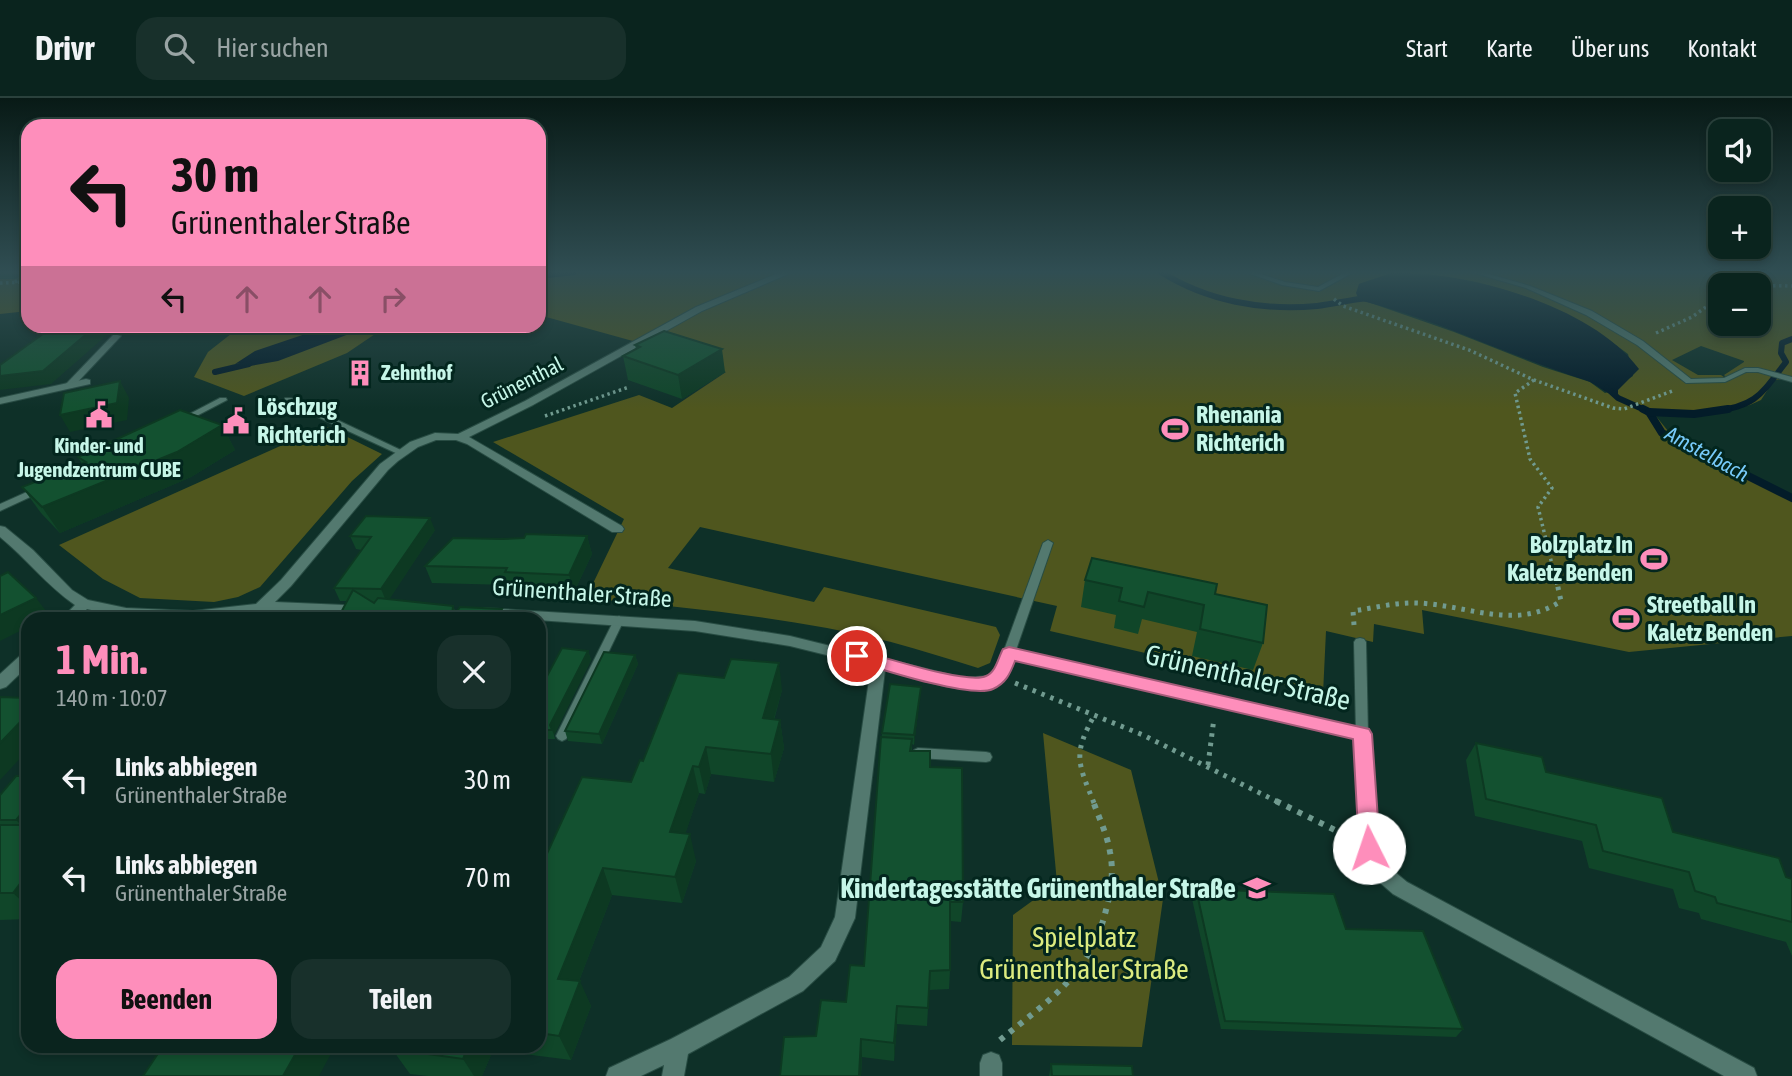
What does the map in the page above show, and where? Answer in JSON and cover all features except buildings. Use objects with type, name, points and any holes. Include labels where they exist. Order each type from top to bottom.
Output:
[{"type":"street","name":"Grünenthal","points":[[461,437],[529,403],[683,318]]},
{"type":"street","points":[[0,401],[86,382]]},
{"type":"street","points":[[260,608],[286,583],[368,482],[401,452],[426,438],[442,433],[461,437],[617,529]]},
{"type":"street","points":[[0,530],[28,553],[67,593],[84,604],[121,612]]},
{"type":"street","points":[[76,612],[84,604]]},
{"type":"street","points":[[227,612],[260,608],[273,612]]},
{"type":"street","points":[[303,612],[383,609]]},
{"type":"street","name":"Grünenthaler Straße","points":[[546,616],[695,626],[790,641],[963,684],[987,685],[1000,676]]},
{"type":"street","points":[[1000,676],[1009,653]]},
{"type":"street","name":"Grünenthaler Straße","points":[[1009,653],[1362,734],[1369,848],[1377,867],[1400,888],[1746,1076]]},
{"type":"street","points":[[617,1076],[679,1047],[796,984],[828,954],[845,918],[873,750],[879,661]]},
{"type":"street","points":[[0,683],[21,664]]},
{"type":"street","points":[[673,1076],[679,1047]]},
{"type":"lane","points":[[1597,318],[1628,335],[1689,381],[1725,380],[1745,370],[1758,370],[1788,379]]},
{"type":"lane","points":[[69,386],[117,336]]},
{"type":"lane","points":[[173,424],[223,400]]},
{"type":"lane","points":[[289,400],[401,452]]},
{"type":"lane","points":[[0,508],[50,484]]},
{"type":"lane","points":[[1009,653],[1048,543]]},
{"type":"lane","points":[[562,736],[619,620]]},
{"type":"lane","points":[[1360,642],[1362,734]]},
{"type":"lane","points":[[906,752],[986,757]]},
{"type":"path","points":[[1376,318],[1469,350],[1534,380],[1613,408],[1624,409],[1666,395],[1689,381]]},
{"type":"path","points":[[1628,335],[1658,333],[1688,318]]},
{"type":"path","points":[[1360,642],[1355,633],[1353,611],[1417,603],[1486,614],[1528,616],[1550,611],[1562,601],[1538,507],[1552,488],[1530,459],[1515,393],[1534,380]]},
{"type":"path","points":[[537,419],[629,387]]},
{"type":"path","points":[[1000,676],[1095,714],[1208,765],[1369,848]]},
{"type":"path","points":[[1208,765],[1215,701]]},
{"type":"path","points":[[991,1069],[994,1044],[1048,1001],[1086,961],[1109,901],[1112,874],[1110,843],[1088,785],[1079,747],[1095,714]]},
{"type":"green space","name":"Rhenania Richterich","points":[[549,318],[1413,318],[1590,382],[1605,393],[1633,376],[1628,354],[1572,318],[1708,318],[1708,336],[1771,336],[1771,318],[1792,318],[1792,378],[1774,380],[1761,400],[1750,405],[1698,416],[1655,415],[1673,437],[1792,495],[1792,636],[1629,652],[1422,610],[1424,634],[1374,624],[1373,642],[1326,631],[1323,694],[1050,631],[1057,606],[700,527],[668,568],[814,602],[824,587],[996,627],[1000,635],[990,663],[978,668],[891,642],[816,626],[586,598],[624,519],[493,442],[639,395],[672,408],[726,372],[640,343]],"holes":[[[1701,346],[1744,361],[1724,375],[1730,381],[1721,375],[1698,375],[1672,360]]]},
{"type":"green space","points":[[232,333],[377,333],[347,353],[244,396],[194,377],[208,352]]},
{"type":"green space","points":[[325,426],[382,454],[352,481],[260,587],[238,597],[214,602],[140,598],[103,579],[59,545]]},
{"type":"green space","name":"Spielplatz Grünenthaler Straße","points":[[1043,733],[1131,770],[1163,899],[1142,1047],[1012,1045],[1013,915],[1057,883]]},
{"type":"water","points":[[1416,318],[1574,318],[1618,346],[1639,369],[1618,390],[1618,396],[1613,395],[1590,382]]},
{"type":"water","points":[[308,333],[352,333],[278,361],[239,368],[237,366],[243,363],[235,364],[255,351]]},
{"type":"waterway","points":[[1715,411],[1740,406],[1764,390],[1786,362],[1781,353],[1782,343],[1792,339]]},
{"type":"waterway","name":"Amstelbach","points":[[215,372],[249,364]]},
{"type":"waterway","name":"Amstelbach","points":[[1607,388],[1618,398],[1647,411]]},
{"type":"waterway","name":"Amstelbach","points":[[1643,409],[1647,411]]},
{"type":"waterway","points":[[1649,412],[1694,414],[1728,409]]},
{"type":"waterway","name":"Amstelbach","points":[[1649,412],[1662,433],[1792,498]]},
{"type":"place","name":"Zehnthof","points":[[360,373]]},
{"type":"place","name":"Kinder- und Jugendzentrum CUBE","points":[[99,415]]},
{"type":"place","name":"Löschzug Richterich","points":[[236,421]]},
{"type":"place","name":"Rhenania Richterich","points":[[1175,429]]},
{"type":"place","name":"Bolzplatz In Kaletz Benden","points":[[1654,559]]},
{"type":"place","name":"Streetball In Kaletz Benden","points":[[1626,619]]},
{"type":"place","name":"Kindertagesstätte Grünenthaler Straße","points":[[1257,888]]},
{"type":"route","points":[[857,656],[963,684],[987,685],[1000,676],[1009,653],[1362,734],[1369,848]]}]
